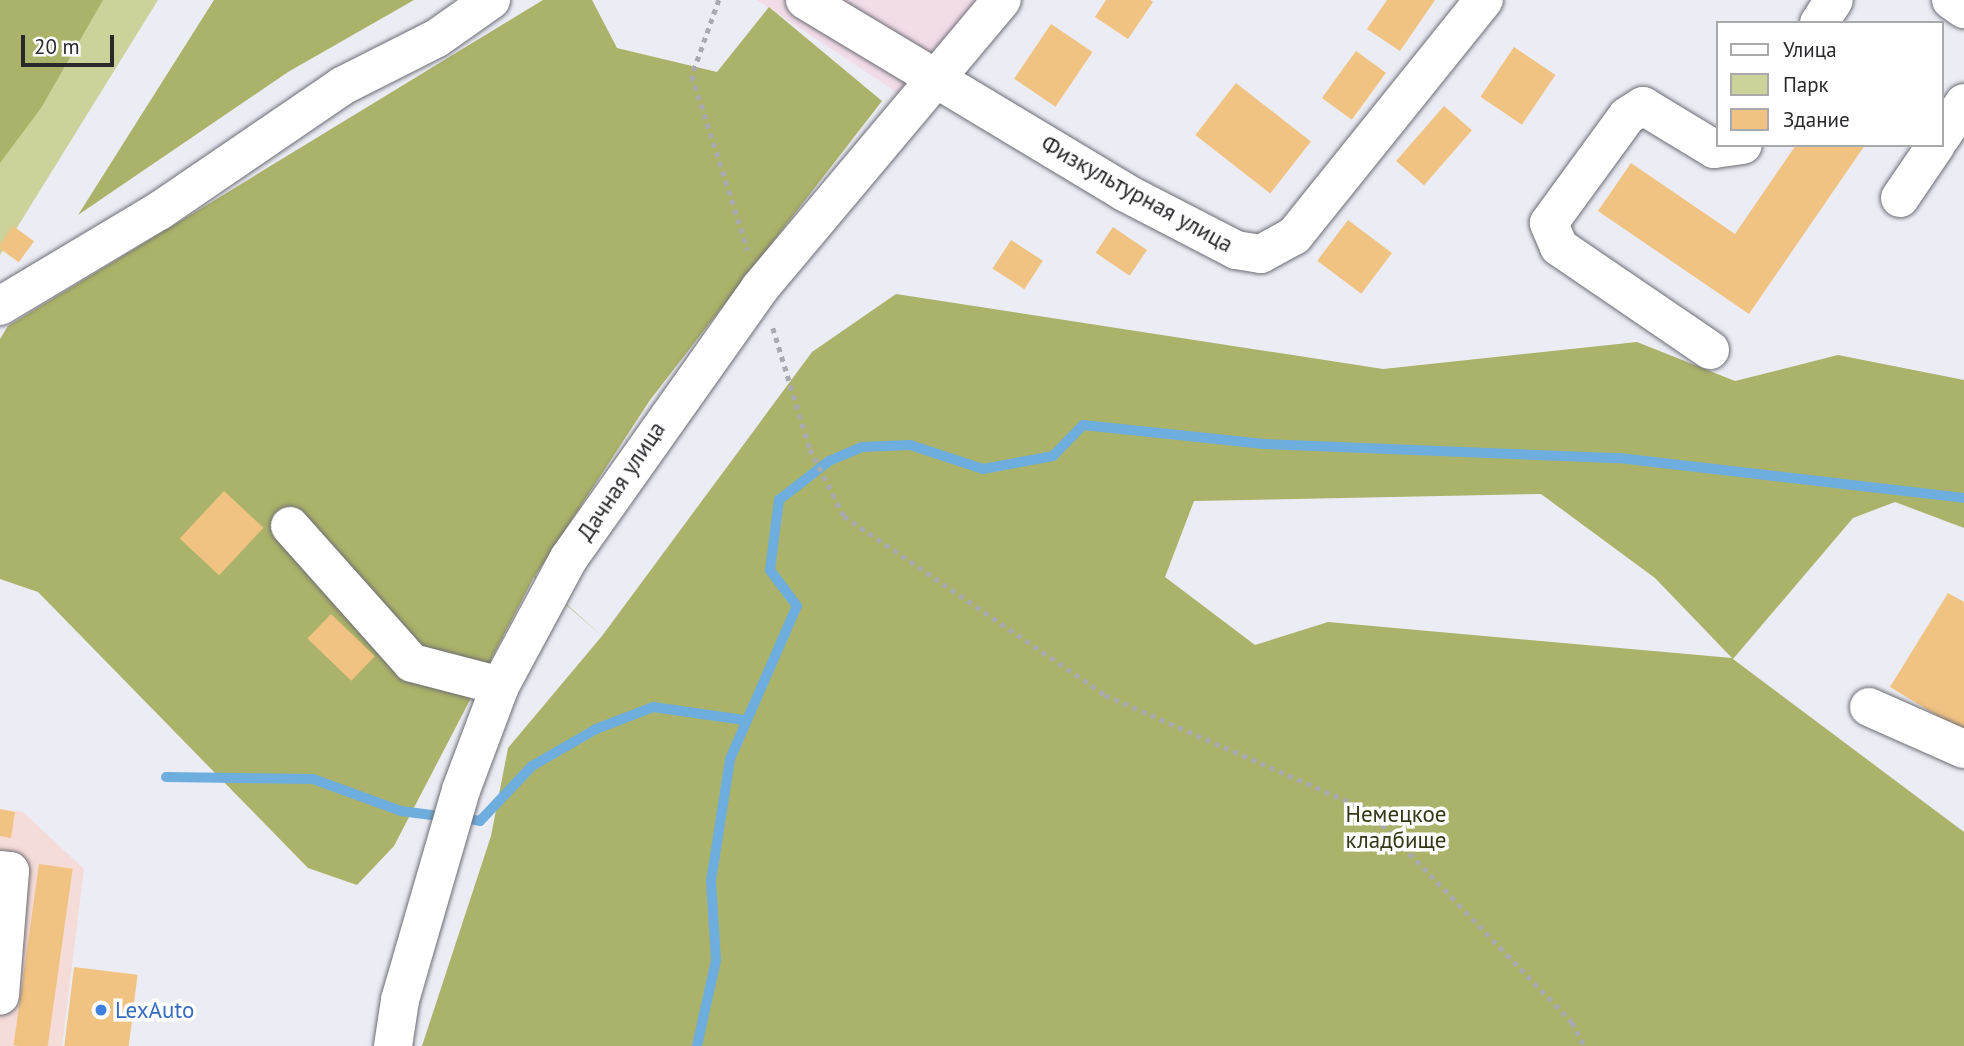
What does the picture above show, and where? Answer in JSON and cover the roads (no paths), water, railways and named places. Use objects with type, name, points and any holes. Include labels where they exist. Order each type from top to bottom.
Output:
[{"type":"street","points":[[0,306],[159,211],[342,86],[437,38],[491,0]]},
{"type":"street","name":"Физкультурная улица","points":[[805,0],[940,76],[1124,192],[1236,250],[1261,254],[1294,236],[1484,0]]},
{"type":"street","name":"Дачная улица","points":[[393,1046],[438,868],[461,790],[500,686],[603,502],[760,288],[1002,0]]},
{"type":"street","points":[[1820,21],[1834,0]]},
{"type":"street","points":[[1951,0],[1964,9]]},
{"type":"street","points":[[1943,134],[1964,103]]},
{"type":"street","points":[[1710,349],[1559,247],[1549,223],[1627,116],[1643,106],[1714,149],[1728,147]]},
{"type":"street","points":[[1900,198],[1935,147]]},
{"type":"street","points":[[290,526],[412,663],[500,686]]},
{"type":"street","points":[[1869,707],[1964,750]]},
{"type":"street","points":[[0,870],[10,872],[1,974]]},
{"type":"waterway","points":[[697,1046],[716,960],[711,881],[730,759],[797,606],[770,570],[779,500],[829,461],[862,447],[910,445],[983,469],[1053,456],[1083,425],[1264,444],[1619,458],[1964,498]]},
{"type":"waterway","points":[[462,818],[480,821],[532,766],[596,729],[653,707],[744,720]]},
{"type":"waterway","points":[[166,777],[313,779],[401,811],[447,817]]},
{"type":"place","name":"LexAuto","points":[[101,1010]]},
{"type":"park label","name":"Немецкое кладбище","points":[[1396,827]]}]
